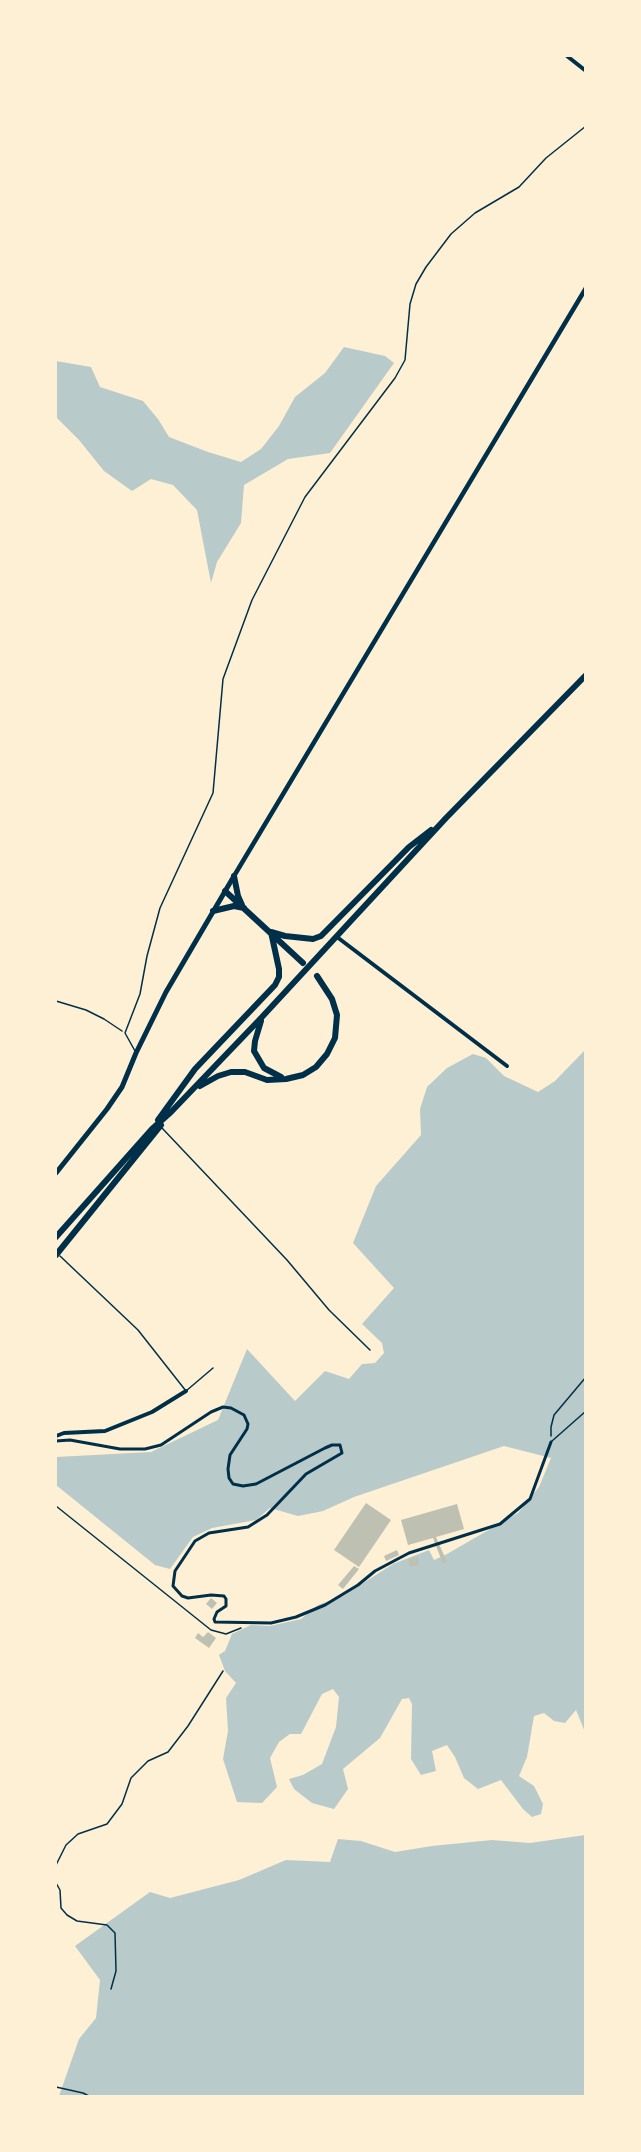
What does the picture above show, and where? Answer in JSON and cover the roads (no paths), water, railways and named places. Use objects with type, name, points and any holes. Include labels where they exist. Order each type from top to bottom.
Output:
[{"type":"main road","points":[[56,1236],[152,1129],[262,1017],[446,818],[585,675]]},
{"type":"main road","points":[[271,932],[313,939],[321,936],[409,847],[446,818]]},
{"type":"main road","points":[[56,1173],[122,1087],[166,992],[234,876]]},
{"type":"main road","points":[[234,876],[238,896],[244,908]]},
{"type":"main road","points":[[225,891],[303,963]]},
{"type":"main road","points":[[213,911],[234,906],[244,908]]},
{"type":"main road","points":[[152,1129],[195,1069],[275,985],[279,977],[279,969],[271,932]]},
{"type":"main road","points":[[191,1091],[218,1076],[231,1072],[245,1072],[267,1080],[286,1079],[303,1075],[316,1067],[327,1054],[335,1038],[335,1007],[317,976]]},
{"type":"main road","points":[[262,1017],[254,1051],[264,1068],[286,1079]]},
{"type":"main road","points":[[56,1254],[171,1112]]},
{"type":"street","points":[[567,56],[585,71]]},
{"type":"street","points":[[234,876],[585,288]]},
{"type":"street","points":[[337,937],[507,1066]]},
{"type":"street","points":[[56,1436],[63,1433],[105,1431],[152,1412],[186,1391]]},
{"type":"street","points":[[56,1441],[70,1440],[120,1449],[145,1449],[161,1445],[211,1412],[223,1407],[231,1408],[244,1415],[248,1424],[248,1429],[230,1455],[228,1469],[229,1478],[233,1484],[243,1486],[256,1484],[332,1445],[340,1445],[342,1453],[306,1474],[267,1515],[248,1527],[209,1533],[195,1540],[175,1571],[173,1586],[182,1596],[188,1598],[219,1594],[224,1596],[226,1606],[217,1612],[215,1622],[271,1623],[296,1617],[325,1605],[358,1585],[375,1571],[409,1553],[500,1524],[530,1499],[551,1442]]},
{"type":"lane","points":[[136,1053],[125,1034],[140,994],[160,908],[213,793],[223,679],[252,600],[305,497],[395,378],[405,360],[410,304],[416,284],[426,267],[452,234],[475,213],[519,187],[546,158],[585,126]]},
{"type":"lane","points":[[160,1126],[287,1260],[329,1310],[370,1350]]},
{"type":"lane","points":[[56,1254],[138,1330],[186,1391],[213,1368]]},
{"type":"lane","points":[[551,1442],[585,1411]]},
{"type":"lane","points":[[56,2087],[83,2093],[89,2097]]}]
